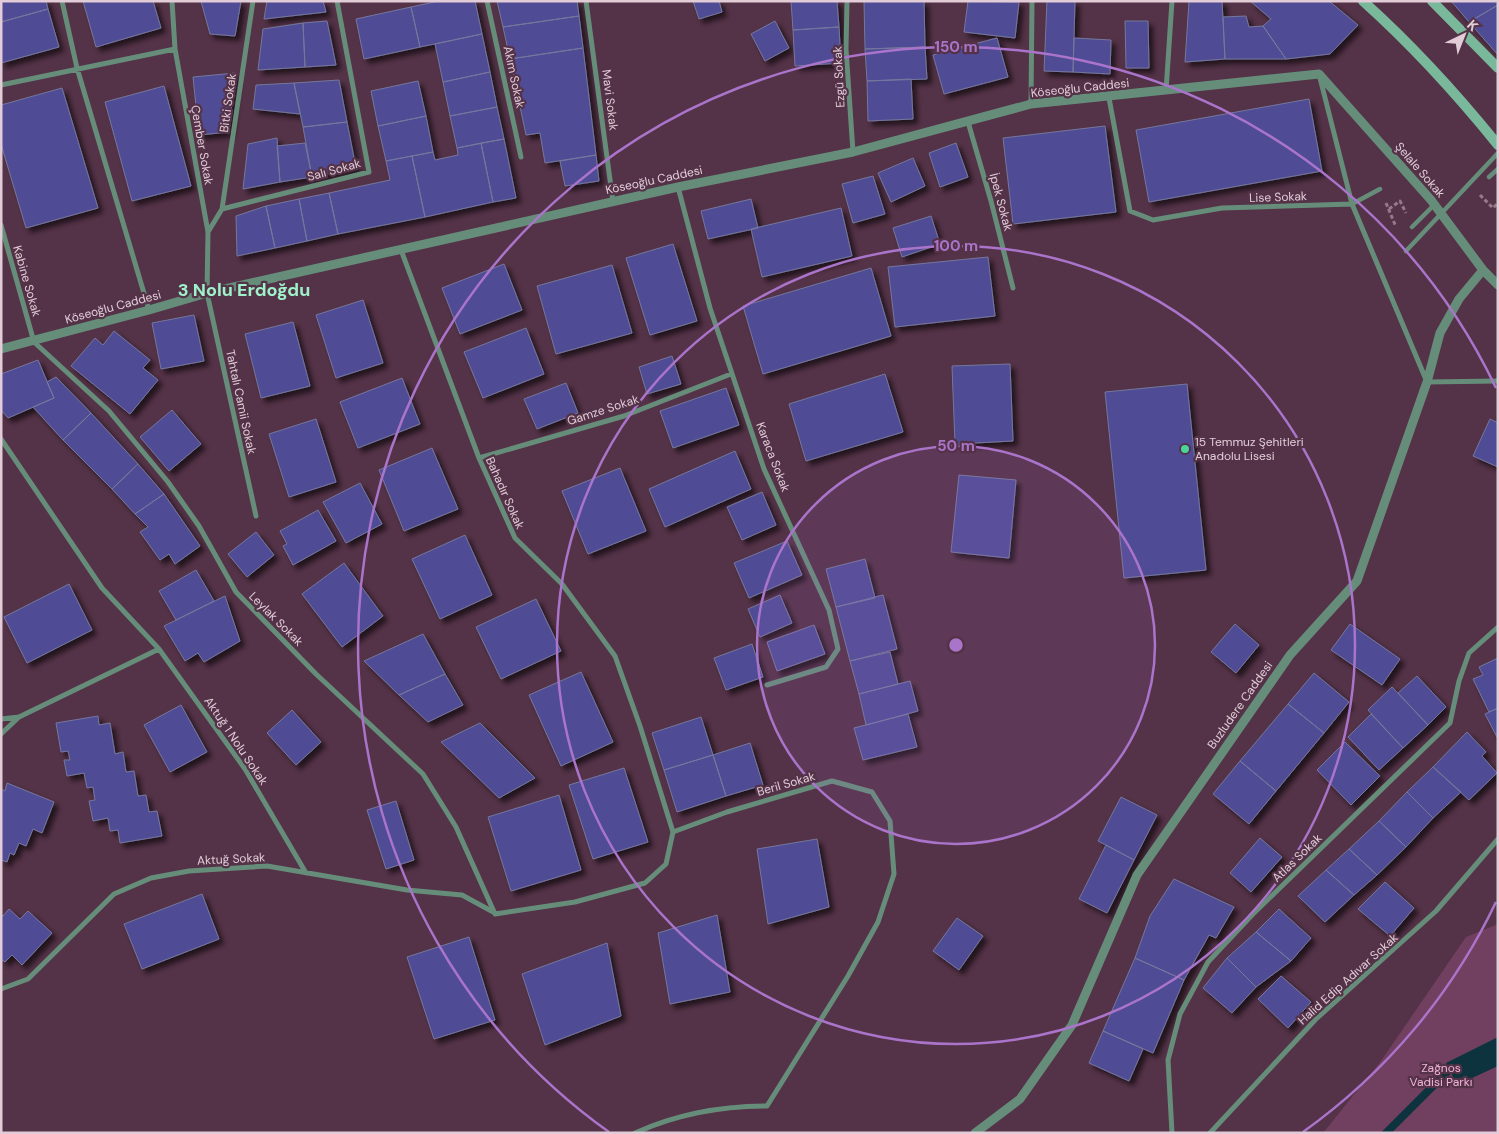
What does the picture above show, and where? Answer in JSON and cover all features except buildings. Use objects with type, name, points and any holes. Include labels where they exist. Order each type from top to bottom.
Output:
[{"type":"main road","points":[[1363,1],[1423,59],[1498,144]]},
{"type":"main road","points":[[1432,1],[1498,68]]},
{"type":"street","points":[[62,1],[77,68],[149,310]]},
{"type":"street","name":"Çember Sokak","points":[[172,1],[175,49],[208,232],[207,293]]},
{"type":"street","name":"Bitki Sokak","points":[[222,209],[253,1]]},
{"type":"street","name":"Salı Sokak","points":[[222,209],[369,172],[338,1]]},
{"type":"street","name":"Akım Sokak","points":[[487,1],[521,157]]},
{"type":"street","name":"Mavi Sokak","points":[[586,1],[613,202]]},
{"type":"street","name":"Ezgü Sokak","points":[[847,1],[846,49],[853,152]]},
{"type":"street","points":[[1031,104],[1032,1]]},
{"type":"street","points":[[1166,92],[1172,1]]},
{"type":"street","points":[[1,85],[175,49]]},
{"type":"street","points":[[1319,74],[1352,204],[1427,382],[1498,381]]},
{"type":"street","name":"Köseoğlu Caddesi","points":[[1,349],[34,342],[207,293],[678,187],[853,152],[1031,104],[1092,97],[1110,98],[1319,74]]},
{"type":"street","name":"Şelale Sokak","points":[[1319,74],[1434,204],[1483,270],[1498,285]]},
{"type":"street","name":"Lise Sokak","points":[[1110,98],[1130,211],[1154,220],[1222,208],[1352,204]]},
{"type":"street","name":"İpek Sokak","points":[[968,122],[991,201],[1013,288]]},
{"type":"street","points":[[1406,251],[1498,153]]},
{"type":"street","points":[[1488,178],[1498,169]]},
{"type":"street","name":"Karaca Sokak","points":[[678,187],[710,308],[731,374],[764,469],[829,610],[838,649],[826,667],[767,685]]},
{"type":"street","points":[[1352,204],[1380,189]]},
{"type":"street","points":[[1412,227],[1434,204]]},
{"type":"street","points":[[208,232],[222,209]]},
{"type":"street","name":"Kabine Sokak","points":[[1,225],[34,342]]},
{"type":"street","name":"Bahadır Sokak","points":[[401,250],[478,458],[515,538],[562,584],[615,656],[640,726],[673,832]]},
{"type":"street","name":"Buzludere Caddesi","points":[[975,1133],[1020,1099],[1072,1026],[1137,875],[1290,655],[1357,581],[1427,382],[1440,333],[1460,299],[1483,270]]},
{"type":"street","name":"Tahtalı Camii Sokak","points":[[207,293],[256,516]]},
{"type":"street","name":"Leylak Sokak","points":[[34,342],[109,411],[168,482],[199,526],[236,592],[316,674],[423,774],[456,827],[495,914]]},
{"type":"street","name":"Gamze Sokak","points":[[478,458],[624,416],[731,374]]},
{"type":"street","name":"Aktuğ 1 Nolu Sokak","points":[[1,439],[102,588],[159,649],[245,769],[306,874]]},
{"type":"street","name":"Atlas Sokak","points":[[1172,1133],[1168,1060],[1180,1014],[1208,962],[1253,914],[1450,723],[1459,681],[1469,653],[1498,626]]},
{"type":"street","points":[[1,734],[19,717],[159,649]]},
{"type":"street","points":[[1,719],[19,717]]},
{"type":"street","name":"Beril Sokak","points":[[635,1133],[660,1122],[730,1106],[767,1106],[878,922],[894,874],[890,821],[872,792],[832,781],[726,812],[673,832]]},
{"type":"street","points":[[495,914],[574,902],[644,883],[666,864],[673,832]]},
{"type":"street","name":"Halid Edip Adıvar Sokak","points":[[1210,1133],[1316,1019],[1436,912],[1498,838]]},
{"type":"street","name":"Aktuğ Sokak","points":[[1,990],[28,979],[114,894],[151,878],[189,871],[267,866],[407,890],[462,895],[495,914]]},
{"type":"path","points":[[1469,183],[1493,208],[1498,203]]},
{"type":"green space","name":"Zağnos Vadisi Parkı","points":[[1498,924],[1498,1133],[1323,1133],[1381,1061],[1466,937]]},
{"type":"water","points":[[1498,1037],[1498,1066],[1457,1085],[1446,1063]]},
{"type":"waterway","points":[[1386,1133],[1449,1070]]},
{"type":"place","name":"15 Temmuz Şehitleri Anadolu Lisesi","points":[[1185,449]]},
{"type":"district","name":"3 Nolu Erdoğdu","points":[[244,290]]}]
